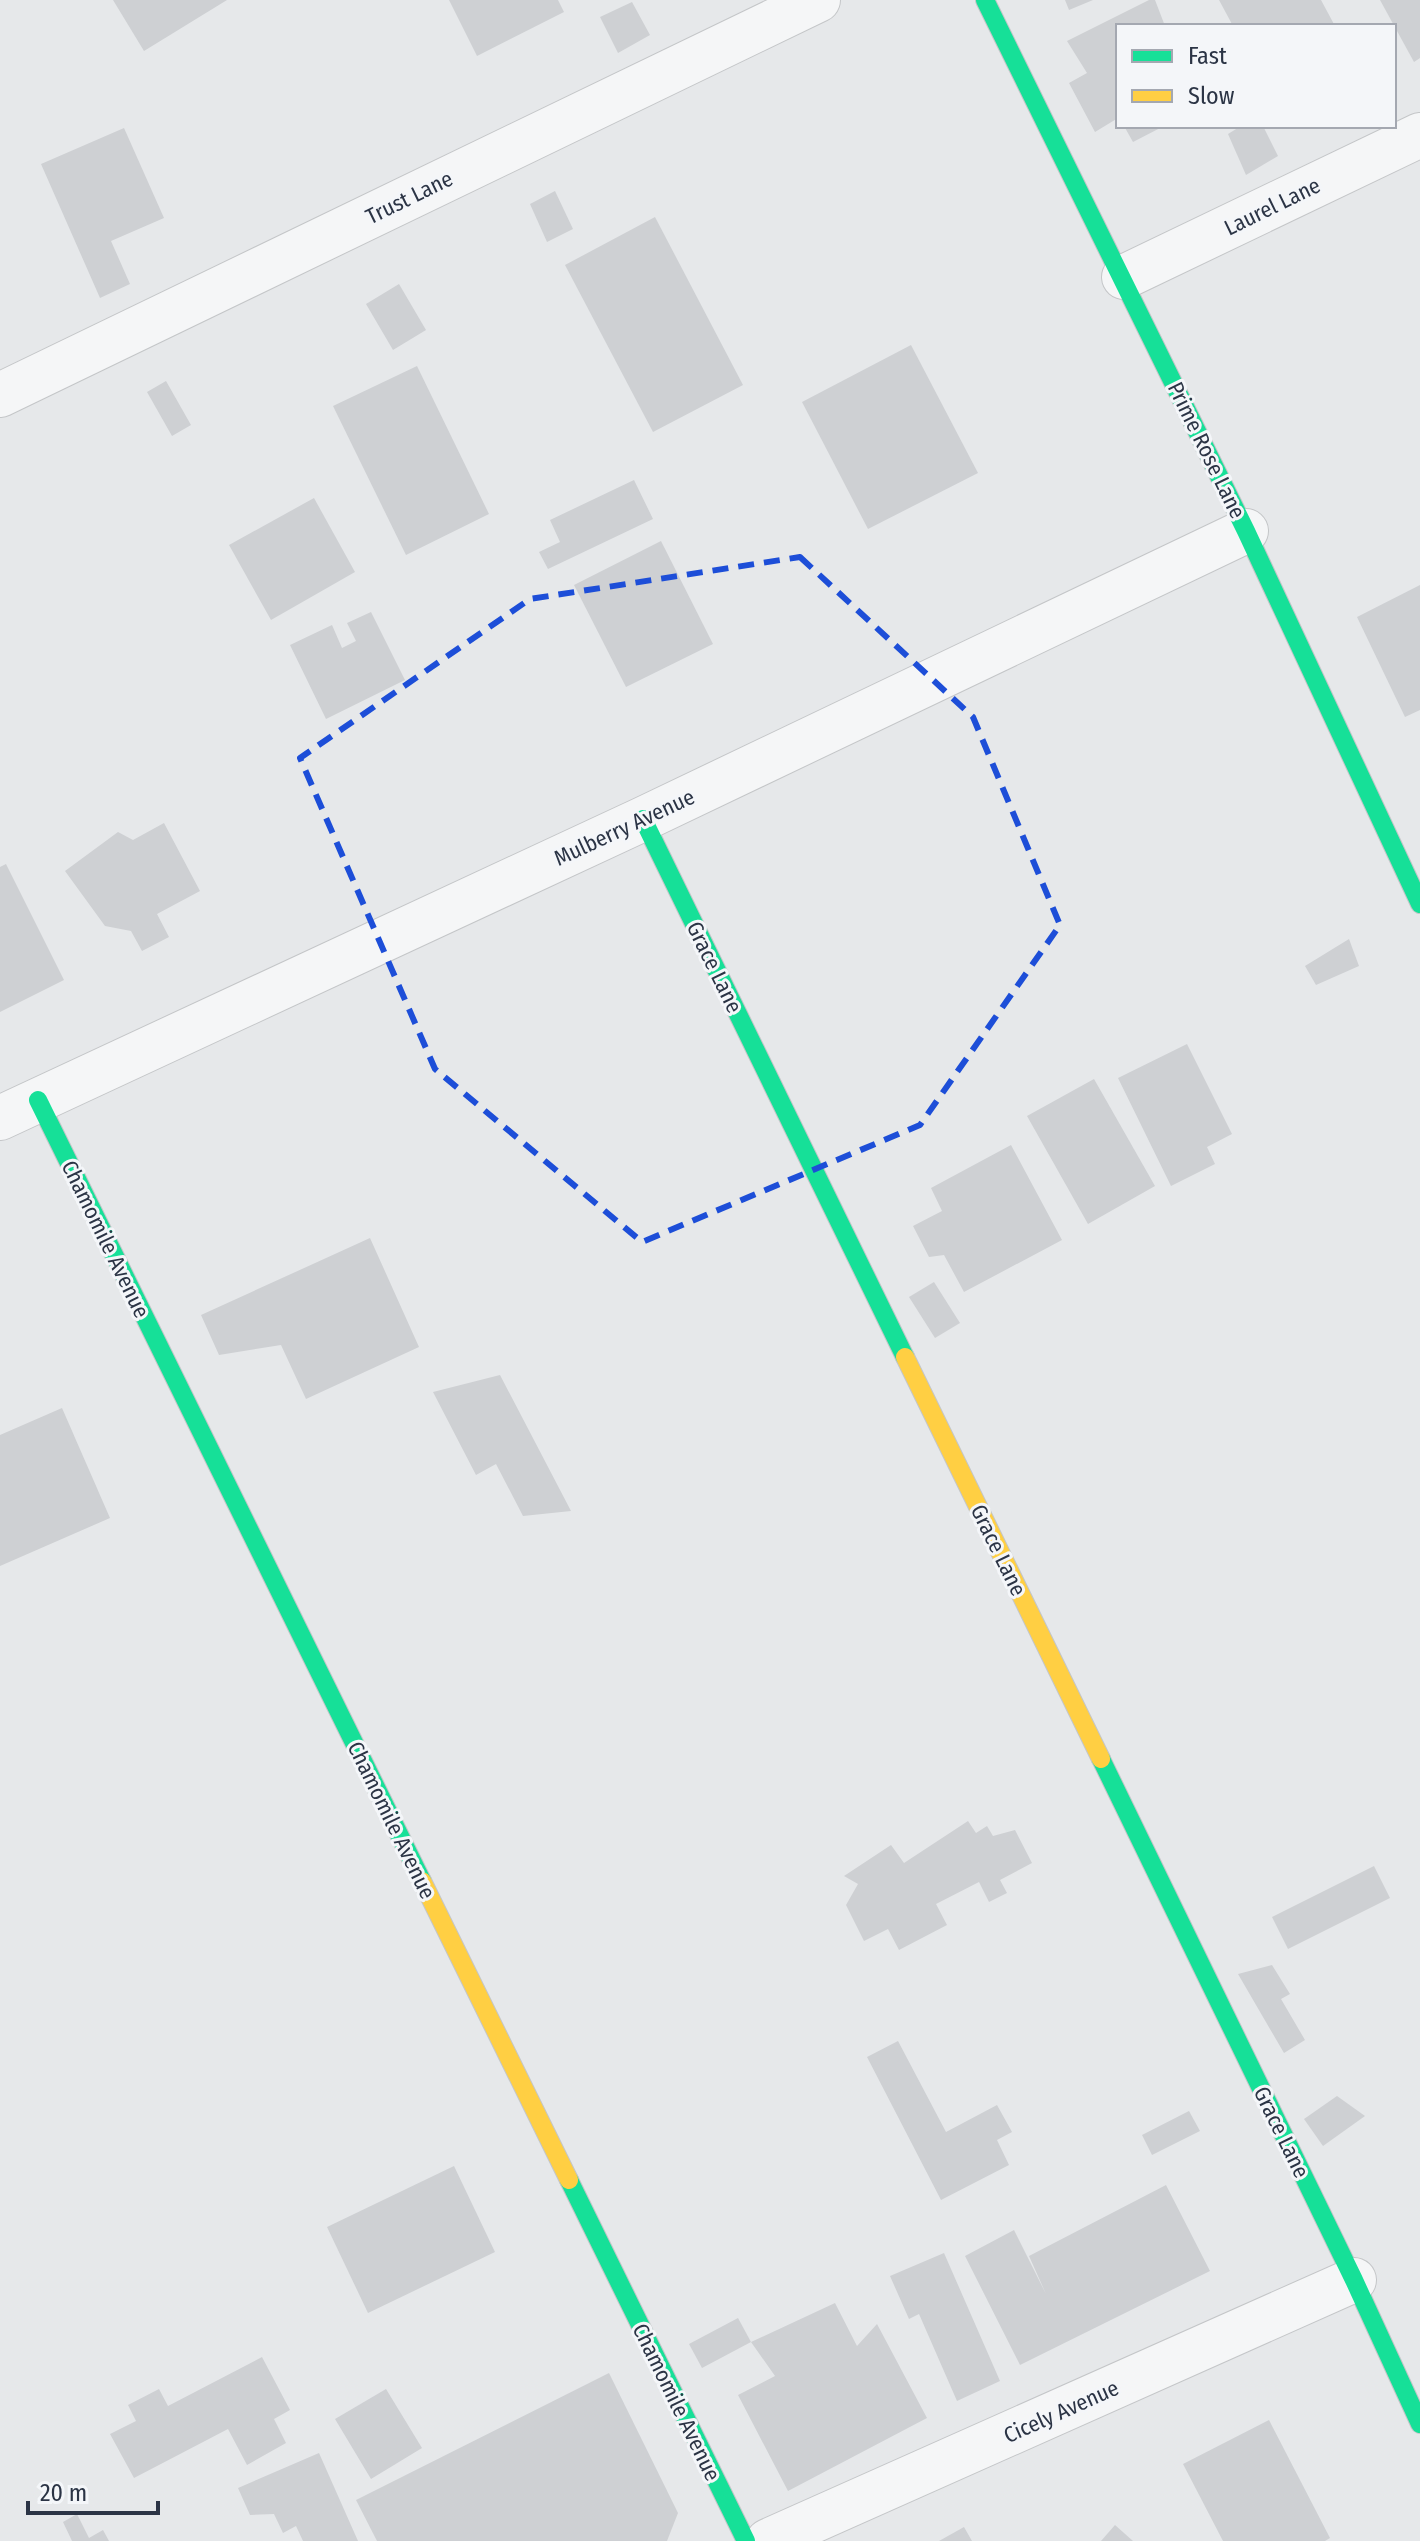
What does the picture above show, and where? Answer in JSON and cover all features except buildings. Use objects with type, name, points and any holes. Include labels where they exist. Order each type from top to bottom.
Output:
[{"type":"street","name":"Trust Lane","points":[[0,395],[818,0]]},
{"type":"street","name":"Prime Rose Lane","points":[[985,0],[1124,277],[1414,877]]},
{"type":"street","name":"Laurel Lane","points":[[1124,277],[1420,135]]},
{"type":"street","name":"Mulberry Avenue","points":[[19,1109],[643,819],[1246,531]]},
{"type":"street","name":"Grace Lane","points":[[643,819],[1354,2280],[1420,2424]]},
{"type":"street","name":"Chamomile Avenue","points":[[19,1109],[746,2541]]},
{"type":"street","name":"Cicely Avenue","points":[[768,2541],[1354,2280]]},
{"type":"highlighted area","points":[[800,557],[973,717],[1060,925],[920,1125],[642,1242],[435,1069],[300,758],[530,599]]},
{"type":"traffic: fast","points":[[985,0],[1246,531],[1420,904]]},
{"type":"traffic: fast","points":[[643,819],[905,1357]]},
{"type":"traffic: fast","points":[[38,1100],[422,1881]]},
{"type":"traffic: fast","points":[[1101,1759],[1354,2280],[1420,2424]]},
{"type":"traffic: fast","points":[[569,2180],[746,2541]]},
{"type":"traffic: slow","points":[[905,1357],[1101,1759]]},
{"type":"traffic: slow","points":[[422,1881],[569,2180]]}]
